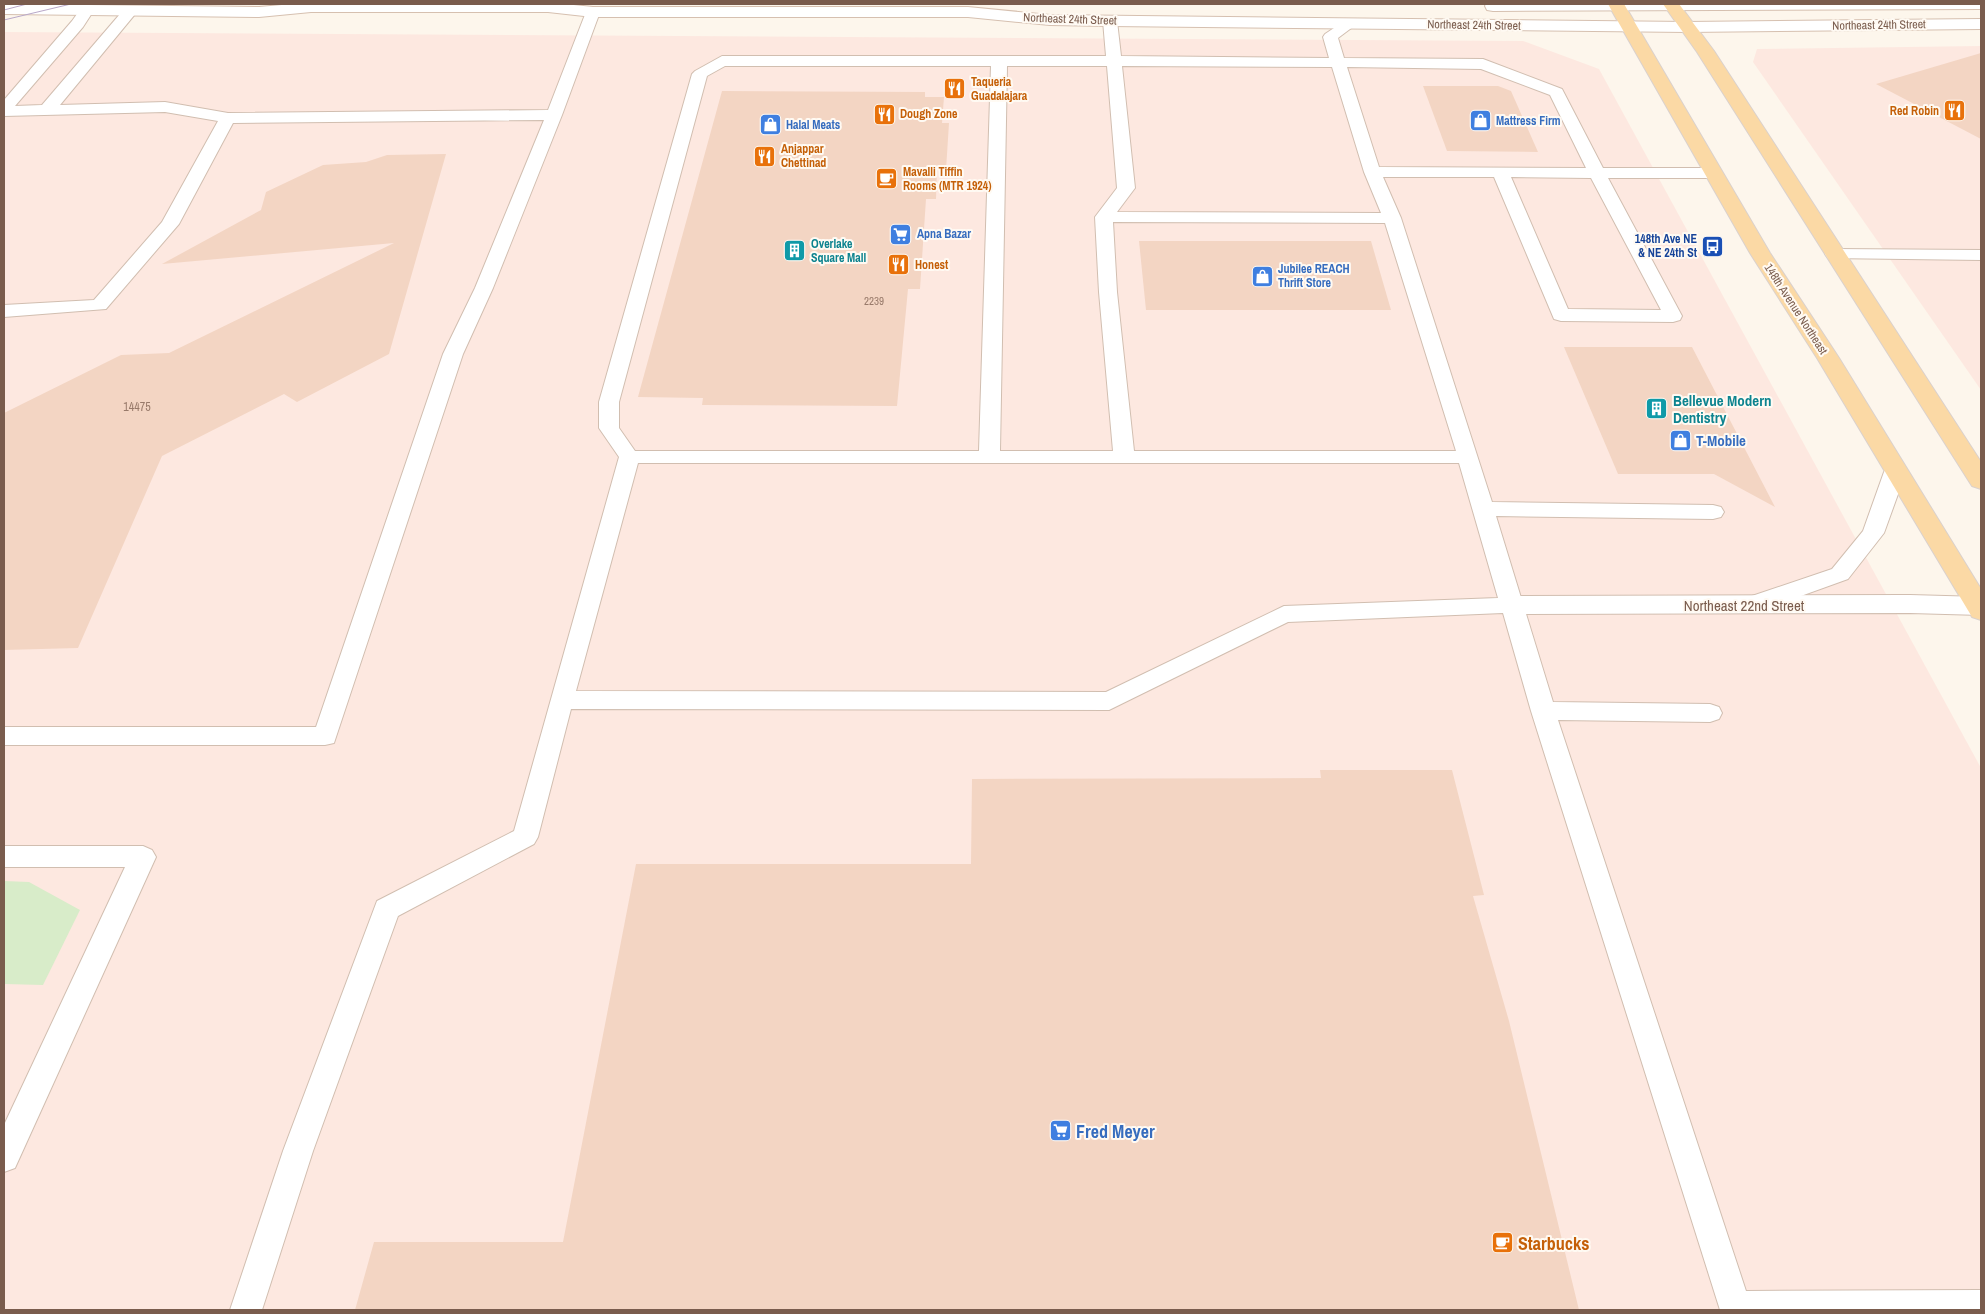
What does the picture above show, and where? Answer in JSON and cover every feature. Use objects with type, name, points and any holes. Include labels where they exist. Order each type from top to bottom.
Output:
[{"type":"main road","name":"Northeast 24th Street","points":[[968,12],[1024,4]]},
{"type":"main road","points":[[1974,4],[1981,4]]},
{"type":"main road","name":"Northeast 24th Street","points":[[1475,6],[1981,4]]},
{"type":"main road","name":"148th Avenue Northeast","points":[[1616,5],[1760,253],[1828,358],[1895,472],[1980,608]]},
{"type":"main road","points":[[1672,5],[1981,481]]},
{"type":"main road","name":"Northeast 24th Street","points":[[131,10],[259,12],[292,20],[543,19],[593,12],[834,8],[968,12],[1050,20],[1110,21],[1687,27],[1981,24]]},
{"type":"main road","points":[[4,10],[131,10]]},
{"type":"main road","points":[[1351,23],[1371,10]]},
{"type":"main road","name":"Northeast 22nd Street","points":[[1510,605],[1910,604],[1980,608]]},
{"type":"lane","points":[[4,110],[78,24],[87,10]]},
{"type":"lane","points":[[46,111],[131,10]]},
{"type":"lane","points":[[4,736],[325,736],[453,354],[484,288],[554,115],[593,12]]},
{"type":"lane","points":[[1110,21],[1126,188],[1104,217],[1108,292],[1124,457]]},
{"type":"lane","points":[[1351,23],[1330,37],[1337,64],[1372,172],[1392,218],[1468,457],[1543,712],[1735,1309],[1981,1306]]},
{"type":"lane","points":[[629,457],[609,428],[609,402],[700,74],[722,61],[1114,61],[1482,64],[1556,92],[1673,316],[1561,315],[1501,173]]},
{"type":"lane","points":[[989,457],[999,61]]},
{"type":"lane","points":[[4,110],[46,111],[165,107],[228,118],[554,115]]},
{"type":"lane","points":[[4,312],[99,305],[170,224],[228,118]]},
{"type":"lane","points":[[1372,172],[1713,173]]},
{"type":"lane","points":[[1104,217],[1392,218]]},
{"type":"lane","points":[[1834,254],[1981,255]]},
{"type":"lane","points":[[629,457],[1468,457]]},
{"type":"lane","points":[[246,1310],[298,1151],[387,909],[525,837],[560,700],[629,457]]},
{"type":"lane","points":[[1751,605],[1840,574],[1873,533],[1895,472]]},
{"type":"lane","points":[[1483,509],[1713,512]]},
{"type":"lane","points":[[560,700],[1109,701],[1284,614],[1510,605]]},
{"type":"lane","points":[[1543,712],[1710,713]]},
{"type":"lane","points":[[4,856],[142,857],[4,1158]]},
{"type":"shaded area","points":[[4,32],[1523,41],[1599,69],[1981,768],[1981,1310],[4,1310]]},
{"type":"shaded area","points":[[1981,46],[1981,390],[1753,62],[1757,49]]},
{"type":"green space","points":[[4,881],[29,882],[80,910],[43,985],[4,984]]},
{"type":"building","name":"Red Robin","points":[[1981,53],[1981,139],[1876,84]]},
{"type":"building","name":"Mattress Firm","points":[[1423,86],[1498,86],[1511,91],[1538,152],[1447,151]]},
{"type":"building","name":"Overlake Square Mall","points":[[722,91],[925,92],[925,97],[944,97],[942,123],[949,123],[946,170],[937,170],[936,199],[926,199],[920,289],[908,289],[897,406],[702,405],[703,398],[638,397]]},
{"type":"building","points":[[446,154],[389,354],[297,402],[284,394],[162,456],[78,648],[4,650],[4,413],[121,355],[169,353],[394,243],[162,264],[261,210],[266,192],[323,165],[366,162],[387,155]]},
{"type":"building","name":"Jubilee REACH Thrift Store","points":[[1139,241],[1371,241],[1391,310],[1146,310]]},
{"type":"building","name":"Bellevue Modern Dentistry","points":[[1564,347],[1692,347],[1775,507],[1714,474],[1618,474]]},
{"type":"building","name":"Fred Meyer","points":[[1320,770],[1452,770],[1484,895],[1473,896],[1509,1021],[1579,1310],[355,1310],[374,1242],[563,1242],[636,864],[971,864],[972,779],[1321,778]]},
{"type":"tram line","points":[[4,10],[27,4]]},
{"type":"tram line","points":[[4,20],[71,4]]},
{"type":"place","name":"Taqueria Guadalajara","points":[[955,89]]},
{"type":"place","name":"Red Robin","points":[[1955,111]]},
{"type":"place","name":"Dough Zone","points":[[884,114]]},
{"type":"place","name":"Mattress Firm","points":[[1480,121]]},
{"type":"place","name":"Halal Meats","points":[[770,125]]},
{"type":"place","name":"Anjappar Chettinad","points":[[765,156]]},
{"type":"place","name":"Mavalli Tiffin Rooms (MTR 1924)","points":[[887,179]]},
{"type":"place","name":"Apna Bazar","points":[[901,234]]},
{"type":"place","name":"148th Ave NE & NE 24th St","points":[[1713,246]]},
{"type":"place","name":"Overlake Square Mall","points":[[795,251]]},
{"type":"place","name":"Honest","points":[[899,265]]},
{"type":"place","name":"Jubilee REACH Thrift Store","points":[[1262,276]]},
{"type":"place","name":"Bellevue Modern Dentistry","points":[[1657,409]]},
{"type":"place","name":"T-Mobile","points":[[1680,440]]},
{"type":"place","name":"Fred Meyer","points":[[1060,1131]]},
{"type":"place","name":"Starbucks","points":[[1502,1243]]}]
